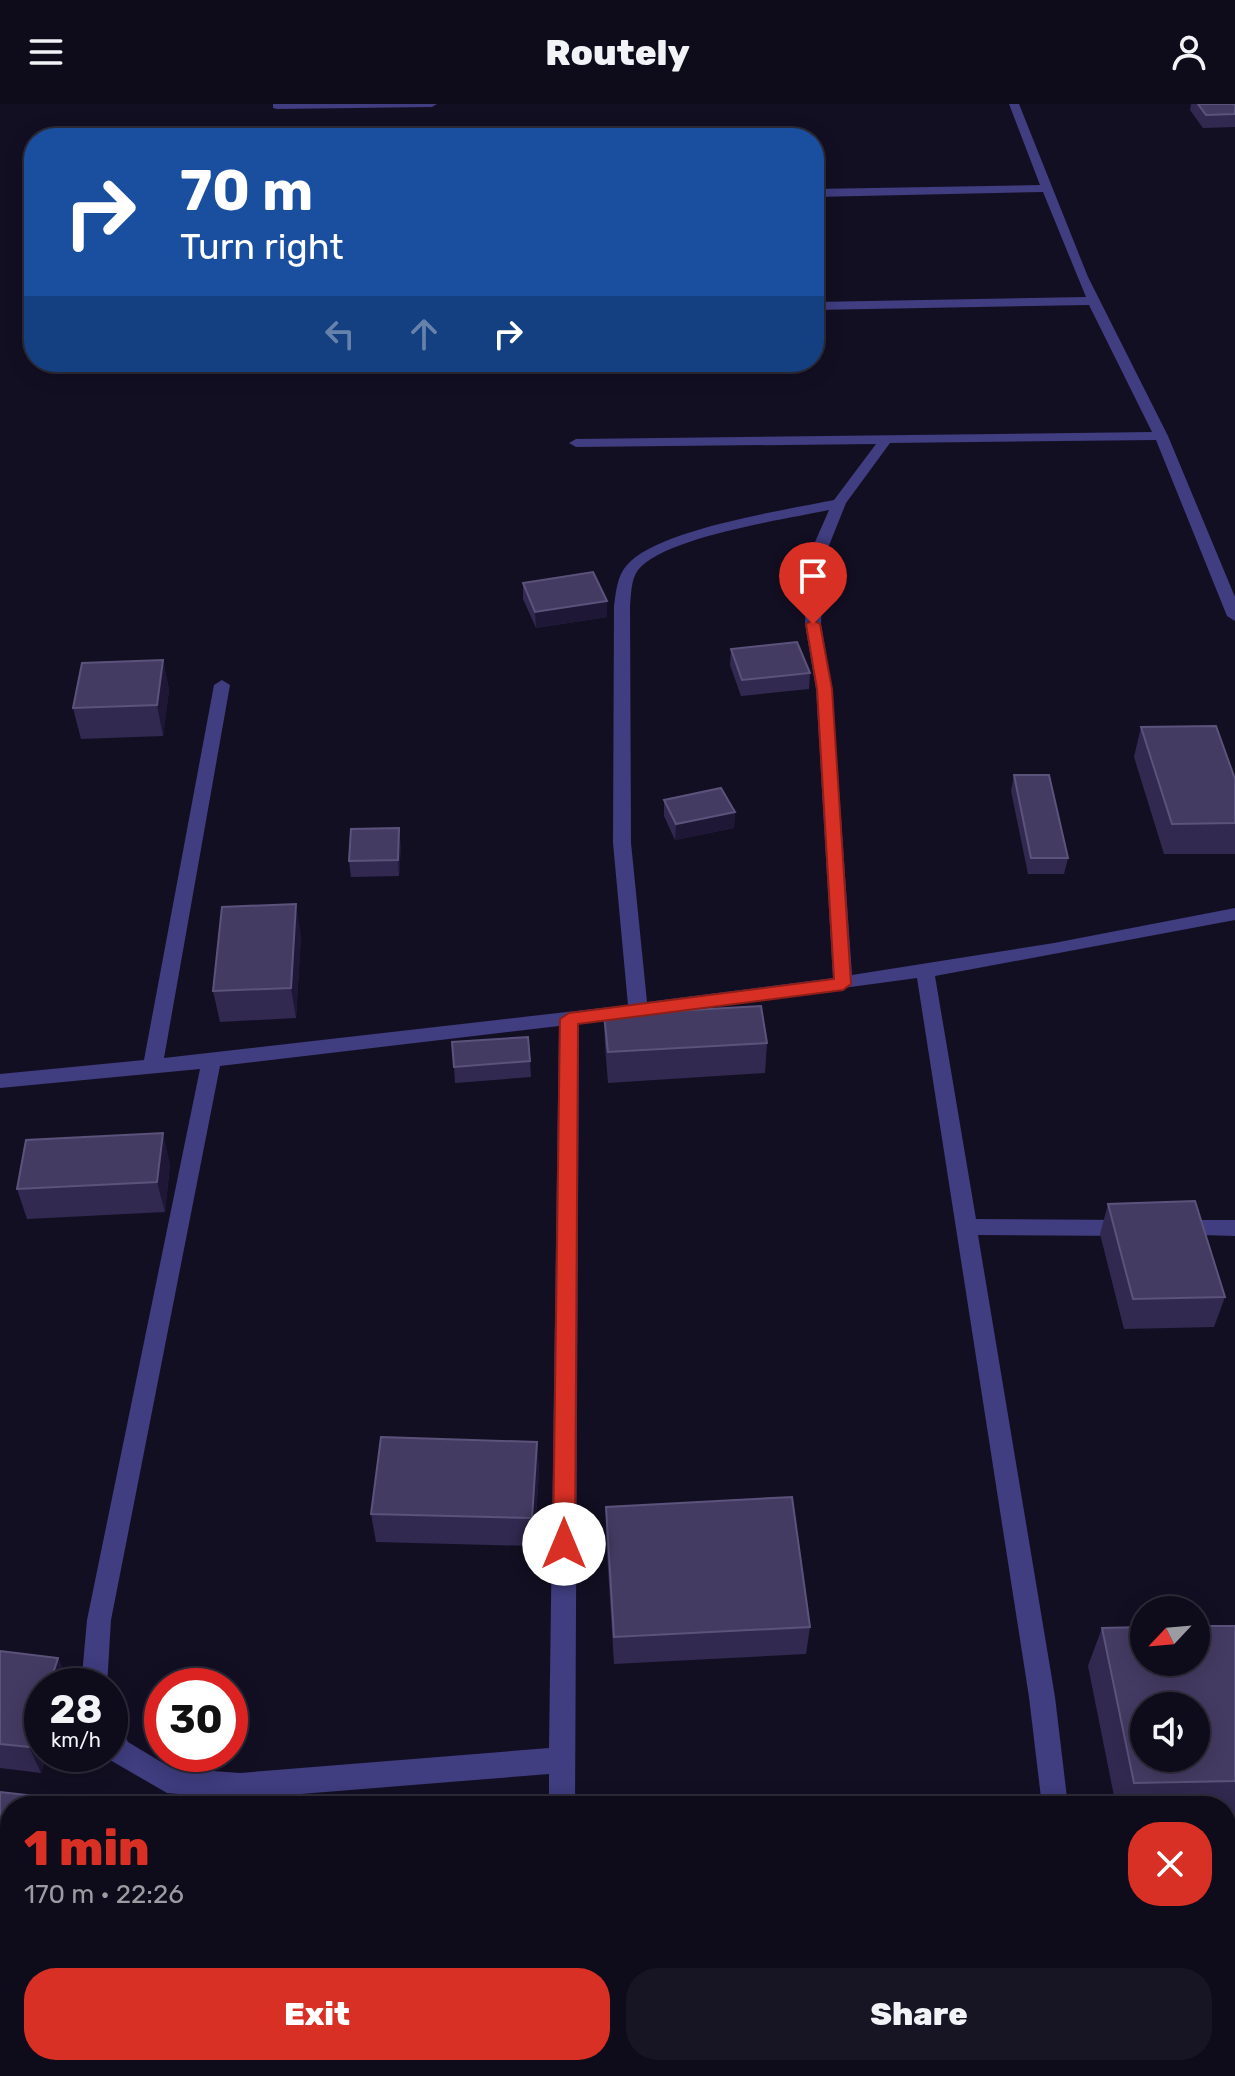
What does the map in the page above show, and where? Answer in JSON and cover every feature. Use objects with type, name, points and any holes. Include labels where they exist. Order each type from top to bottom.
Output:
[{"type":"street","points":[[277,106],[432,104]]},
{"type":"street","points":[[1014,104],[1093,301],[1161,436],[1235,616]]},
{"type":"street","points":[[824,193],[1047,188]]},
{"type":"street","points":[[824,306],[1093,301]]},
{"type":"street","points":[[576,443],[884,442],[1161,436]]},
{"type":"street","points":[[843,984],[824,689],[813,624],[816,558],[839,503],[884,442]]},
{"type":"street","points":[[638,1011],[622,843],[622,606],[626,580],[634,565],[706,533],[839,503]]},
{"type":"street","points":[[152,1068],[222,685]]},
{"type":"street","points":[[0,1081],[152,1068],[843,984],[1132,936],[1235,914]]},
{"type":"street","points":[[925,970],[1042,1697],[1054,1796]]},
{"type":"street","points":[[562,1796],[569,1019]]},
{"type":"street","points":[[95,1668],[99,1620],[211,1061]]},
{"type":"street","points":[[968,1227],[1235,1228]]},
{"type":"street","points":[[128,1756],[167,1780],[240,1786],[562,1760]]},
{"type":"building","points":[[1198,104],[1235,104],[1235,114],[1206,115]]},
{"type":"building","points":[[593,572],[607,601],[535,612],[523,583]]},
{"type":"building","points":[[797,642],[810,673],[742,680],[731,649]]},
{"type":"building","points":[[163,660],[157,705],[73,708],[82,663]]},
{"type":"building","points":[[1216,726],[1235,779],[1235,823],[1172,824],[1141,727]]},
{"type":"building","points":[[1014,775],[1049,775],[1068,858],[1031,858]]},
{"type":"building","points":[[721,788],[735,812],[676,824],[664,800]]},
{"type":"building","points":[[399,828],[398,860],[349,861],[351,829]]},
{"type":"building","points":[[296,904],[291,988],[213,991],[222,907]]},
{"type":"building","points":[[761,1006],[767,1043],[608,1052],[604,1015]]},
{"type":"building","points":[[528,1037],[530,1061],[454,1067],[452,1042]]},
{"type":"building","points":[[163,1133],[157,1182],[17,1189],[26,1140]]},
{"type":"building","points":[[1195,1201],[1225,1297],[1133,1299],[1108,1204]]},
{"type":"building","points":[[381,1437],[537,1442],[532,1518],[371,1514]]},
{"type":"building","points":[[792,1497],[810,1627],[614,1637],[606,1507]]},
{"type":"building","points":[[1210,1626],[1235,1626],[1235,1781],[1134,1783],[1132,1772],[1210,1772],[1210,1692],[1130,1692],[1130,1764],[1102,1628],[1130,1627],[1130,1676],[1210,1676]]},
{"type":"building","points":[[0,1651],[58,1658],[55,1668],[24,1668],[24,1746],[0,1744]]},
{"type":"building","points":[[0,1792],[36,1796],[0,1796]]},
{"type":"route","points":[[564,1544],[569,1019],[843,984],[824,689],[813,624]]}]
